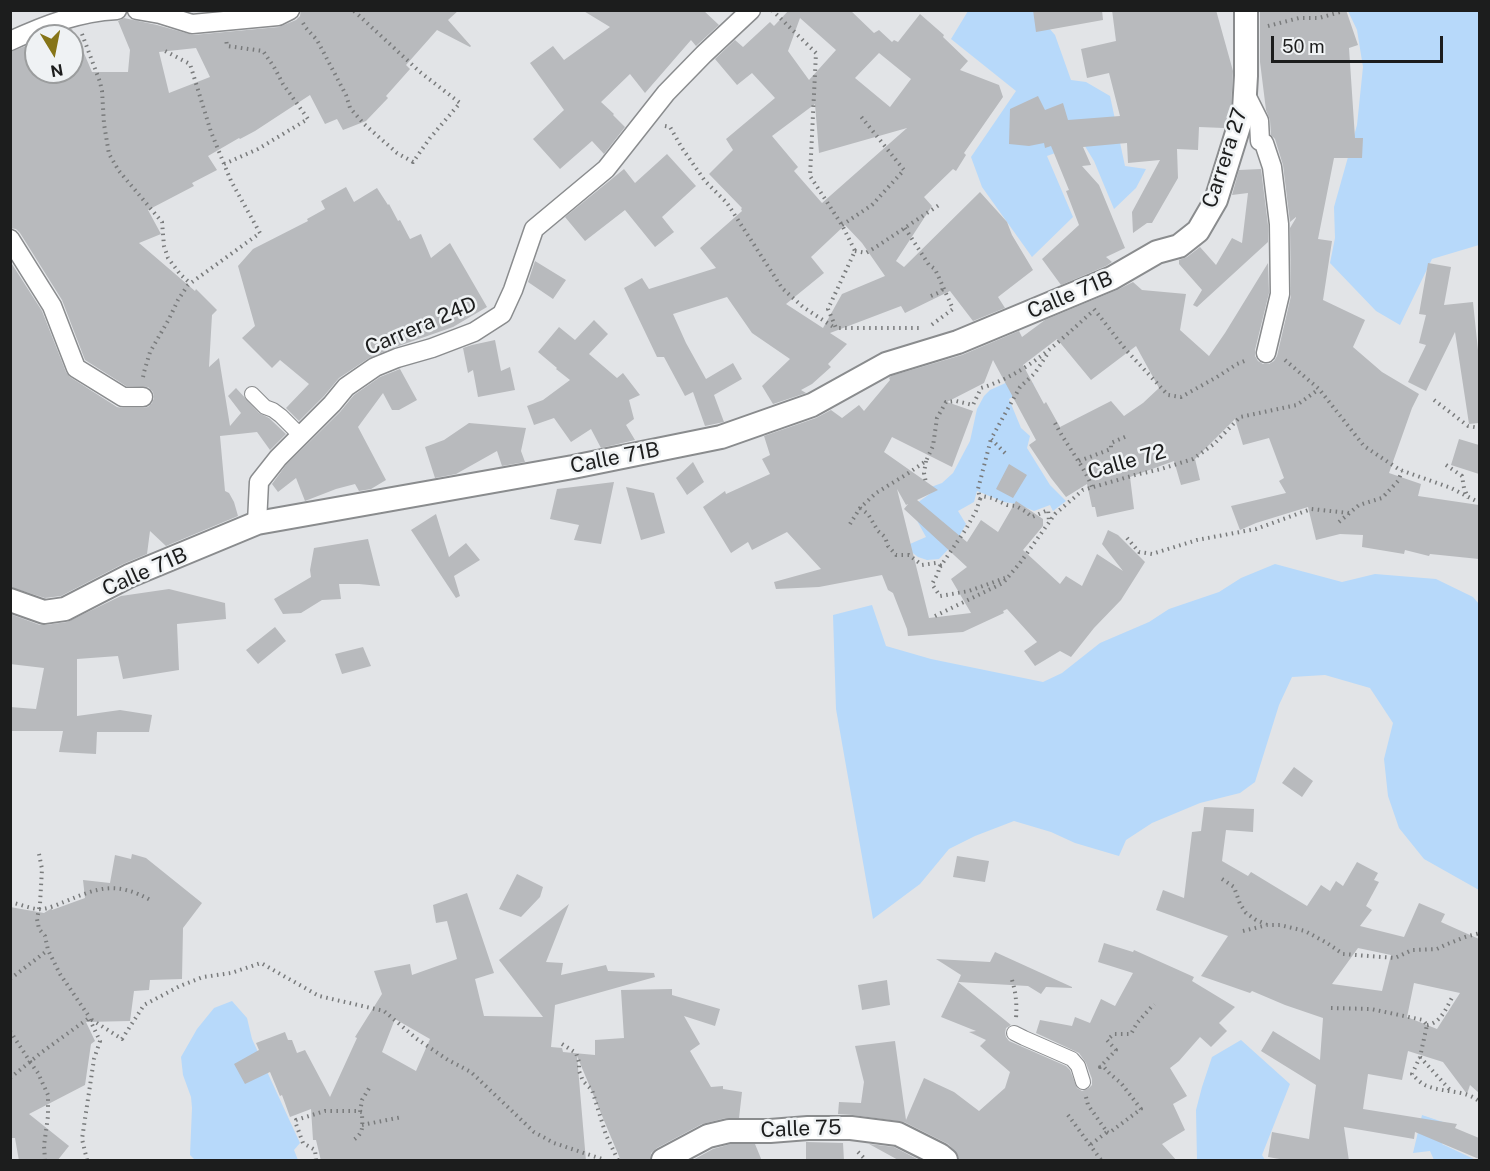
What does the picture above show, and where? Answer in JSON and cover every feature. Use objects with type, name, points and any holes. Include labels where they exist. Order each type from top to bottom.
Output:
[{"type":"street","points":[[10,41],[53,22],[75,16],[117,10]]},
{"type":"street","points":[[137,10],[192,24],[296,15]]},
{"type":"street","name":"Carrera 24D","points":[[257,524],[259,482],[278,458],[346,387],[375,367],[474,332],[502,314],[513,290],[534,229],[606,168],[666,93],[751,10]]},
{"type":"street","name":"Carrera 27","points":[[1198,231],[1216,200],[1244,110],[1246,20]]},
{"type":"street","points":[[1245,93],[1259,121],[1260,141],[1264,143],[1272,167],[1279,224],[1280,294],[1266,352]]},
{"type":"street","name":"Calle 71B","points":[[10,600],[44,612],[65,609],[129,576],[257,524],[573,467],[721,437],[812,405],[886,364],[958,342],[1081,292],[1112,278],[1157,252],[1179,246],[1198,231]]},
{"type":"street","points":[[10,239],[52,306],[76,368],[123,397],[143,398]]},
{"type":"street","points":[[252,394],[265,407],[273,410],[295,430],[303,434]]},
{"type":"street","points":[[1015,1033],[1072,1059],[1078,1066],[1083,1082]]},
{"type":"street","name":"Calle 75","points":[[663,1161],[708,1136],[729,1131],[808,1128],[851,1128],[898,1134],[943,1158]]},
{"type":"path","points":[[296,15],[317,40],[346,95],[350,108],[364,124],[397,153],[413,162],[460,103],[420,72],[353,10]]},
{"type":"path","points":[[772,10],[816,53],[810,176],[842,225],[855,251]]},
{"type":"path","points":[[1246,20],[1260,28],[1299,18],[1319,18],[1340,12]]},
{"type":"path","points":[[75,16],[100,82],[109,154],[119,171],[162,222],[164,246],[168,258],[190,283]]},
{"type":"path","points":[[224,164],[258,149],[309,119],[283,84],[263,51],[227,46],[232,21]]},
{"type":"path","points":[[143,398],[144,372],[150,352],[170,319],[178,300],[190,283],[260,233],[231,181],[208,122],[190,64],[165,51]]},
{"type":"path","points":[[842,225],[872,205],[903,171],[859,114]]},
{"type":"path","points":[[641,123],[650,137],[658,126],[670,127],[705,181],[727,203],[782,288],[803,307],[836,328],[927,328]]},
{"type":"path","points":[[855,251],[866,252],[939,205]]},
{"type":"path","points":[[901,359],[900,349],[953,309],[935,269],[929,266],[905,228]]},
{"type":"path","points":[[836,328],[828,309],[855,251]]},
{"type":"path","points":[[931,296],[944,288]]},
{"type":"path","points":[[1081,292],[1126,350],[1168,395],[1181,397],[1237,364],[1266,352],[1276,355],[1284,359],[1319,389],[1364,446],[1402,471],[1451,489],[1479,503]]},
{"type":"path","points":[[850,524],[860,508],[876,493],[926,461],[933,446],[937,418],[946,402],[956,400],[973,405],[981,388],[1018,373],[1050,350],[1095,310]]},
{"type":"path","points":[[1007,577],[969,591],[940,596],[932,584],[939,567],[966,530],[976,511],[980,499],[978,489],[991,439],[1020,387],[1035,373],[1050,350]]},
{"type":"path","name":"Calle 72","points":[[935,616],[1003,584],[1055,514],[1083,490],[1193,459],[1214,444],[1240,417],[1297,405],[1319,389]]},
{"type":"path","points":[[1434,400],[1468,426],[1479,428]]},
{"type":"path","points":[[1055,423],[1092,487]]},
{"type":"path","points":[[1079,461],[1111,449],[1111,443],[1127,436]]},
{"type":"path","points":[[991,439],[1005,453]]},
{"type":"path","points":[[926,483],[924,473],[927,458]]},
{"type":"path","points":[[1446,465],[1462,477],[1469,499]]},
{"type":"path","points":[[1339,522],[1359,505],[1382,498],[1398,481],[1402,471]]},
{"type":"path","points":[[980,499],[982,496],[1016,506],[1032,517],[1048,510],[1049,522]]},
{"type":"path","points":[[860,508],[868,514],[896,555],[909,555],[922,565],[936,563],[940,565],[939,567]]},
{"type":"path","points":[[1127,538],[1139,552],[1152,554],[1197,540],[1256,529],[1311,508],[1349,513]]},
{"type":"path","points":[[39,854],[42,869],[37,919],[39,929],[45,936],[48,950],[60,974],[90,1019],[100,1041],[94,1059],[82,1139],[87,1161]]},
{"type":"path","points":[[1222,879],[1234,887],[1246,913],[1267,925]]},
{"type":"path","points":[[10,902],[39,909],[54,906],[91,890],[114,887],[138,893],[152,901]]},
{"type":"path","points":[[1242,931],[1267,925],[1280,925],[1305,931],[1343,954],[1395,958],[1412,950],[1437,950],[1479,933]]},
{"type":"path","points":[[10,979],[48,950]]},
{"type":"path","points":[[90,1019],[122,1039],[144,1005],[203,977],[231,973],[261,963],[319,996],[384,1011],[417,1039],[471,1072],[534,1132],[554,1143],[605,1161]]},
{"type":"path","points":[[1012,980],[1016,992],[1015,1033]]},
{"type":"path","points":[[1427,1025],[1439,1020],[1453,996]]},
{"type":"path","points":[[1090,1145],[1141,1109],[1122,1083],[1103,1066],[1100,1067],[1116,1050],[1107,1040],[1114,1034],[1131,1034],[1137,1023],[1154,1004]]},
{"type":"path","points":[[1332,1008],[1371,1009],[1423,1020],[1427,1025]]},
{"type":"path","points":[[10,1078],[90,1019]]},
{"type":"path","points":[[1427,1025],[1420,1057],[1412,1074],[1425,1085],[1461,1093],[1479,1102]]},
{"type":"path","points":[[10,1031],[38,1073],[48,1095],[45,1161]]},
{"type":"path","points":[[562,1044],[576,1053],[579,1071],[583,1081],[592,1090],[606,1135],[618,1161]]},
{"type":"path","points":[[1420,1057],[1451,1091]]},
{"type":"path","points":[[1083,1082],[1088,1105],[1107,1132]]},
{"type":"path","points":[[352,1141],[360,1135],[362,1100],[371,1085]]},
{"type":"path","points":[[316,1161],[315,1150],[303,1143],[296,1120],[325,1111],[360,1112]]},
{"type":"path","points":[[1068,1115],[1101,1161]]},
{"type":"path","points":[[362,1125],[402,1117]]},
{"type":"shaded area","points":[[968,11],[1034,11],[1055,35],[1071,80],[1086,82],[1110,96],[1125,166],[1146,169],[1136,188],[1114,209],[1094,161],[1083,143],[1047,156],[1073,217],[1032,257],[982,187],[971,157],[1016,91],[951,39]]},
{"type":"shaded area","points":[[1348,11],[1479,11],[1479,245],[1432,259],[1400,325],[1376,311],[1330,263],[1335,238],[1334,207],[1357,125],[1363,67],[1357,30]]},
{"type":"shaded area","points":[[1019,377],[1034,384],[1009,399],[1021,428],[1030,436],[1027,448],[1050,485],[1066,501],[1053,511],[1050,505],[1034,511],[977,491],[974,502],[958,511],[966,524],[957,540],[939,559],[927,560],[910,551],[896,550],[926,537],[910,508],[931,493],[931,487],[942,483],[953,473],[970,441],[977,409],[984,396],[990,390]]},
{"type":"shaded area","points":[[1275,564],[1342,582],[1375,574],[1436,579],[1473,597],[1479,604],[1479,890],[1424,859],[1399,828],[1388,796],[1384,759],[1393,723],[1370,688],[1325,675],[1292,677],[1279,705],[1255,782],[1240,793],[1200,803],[1152,823],[1126,840],[1119,856],[1014,821],[949,849],[920,884],[873,919],[836,709],[833,615],[872,605],[886,646],[931,659],[1043,682],[1062,673],[1100,643],[1149,622],[1169,609],[1219,592],[1241,578]]},
{"type":"shaded area","points":[[232,1001],[247,1018],[252,1039],[300,1143],[294,1150],[298,1160],[195,1160],[190,1155],[191,1097],[183,1075],[181,1057],[197,1029],[214,1008]]},
{"type":"shaded area","points":[[1241,1040],[1290,1084],[1262,1155],[1265,1160],[1197,1160],[1196,1110],[1212,1057]]},
{"type":"shaded area","points":[[1422,1115],[1452,1125],[1442,1144],[1476,1160],[1434,1160],[1430,1151],[1413,1153]]},
{"type":"building","points":[[301,10],[459,10],[448,20],[471,46],[437,30],[406,65],[410,69],[386,96],[388,98],[366,121],[343,130],[337,119],[325,124],[310,95],[255,131],[208,156],[217,170],[192,183],[194,186],[148,210],[161,234],[139,243],[195,291],[196,289],[217,310],[212,315],[209,367],[219,358],[230,426],[241,413],[228,396],[236,388],[259,413],[269,418],[286,434],[270,450],[257,432],[220,436],[225,491],[229,493],[234,502],[238,516],[166,546],[150,531],[147,554],[61,596],[45,598],[10,587],[10,261],[42,311],[70,377],[117,407],[148,407],[154,398],[153,392],[148,387],[126,386],[85,360],[62,300],[20,233],[10,228],[10,52],[24,47],[24,84],[84,84],[84,53],[92,72],[128,72],[130,50],[118,21],[124,18],[193,35],[279,27],[296,20]],"holes":[[[196,48],[210,77],[169,93],[159,52]]]},
{"type":"building","points":[[582,10],[703,10],[719,25],[696,46],[691,40],[645,93],[630,74],[601,102],[625,127],[604,154],[592,141],[560,169],[533,139],[564,110],[530,63],[553,46],[564,60],[610,27]]},
{"type":"building","points":[[789,10],[850,10],[874,33],[879,30],[892,42],[894,40],[898,42],[920,14],[968,61],[960,70],[999,85],[1003,97],[964,153],[966,155],[956,171],[953,169],[924,197],[932,206],[896,261],[904,267],[980,192],[1007,222],[1033,270],[998,297],[1005,308],[973,321],[950,291],[905,313],[901,306],[830,333],[847,344],[828,364],[831,367],[812,384],[801,390],[806,393],[773,404],[762,386],[790,359],[752,333],[727,297],[673,314],[706,379],[733,363],[742,379],[714,395],[724,422],[705,426],[693,392],[685,396],[664,357],[657,357],[624,288],[642,278],[649,289],[716,268],[700,248],[742,211],[742,208],[709,174],[733,150],[726,139],[775,98],[752,73],[737,85],[715,59],[735,40],[743,47],[770,22],[774,26]],"holes":[[[800,18],[836,50],[809,80],[788,51]],[[879,53],[911,79],[890,107],[855,78]],[[815,104],[819,153],[907,128],[822,203],[794,171],[798,167],[772,136]],[[845,225],[862,243],[885,276],[842,294],[823,328],[786,304],[824,273],[811,257]]]},
{"type":"building","points":[[1033,10],[1102,10],[1103,20],[1036,32]]},
{"type":"building","points":[[1112,10],[1216,10],[1233,71],[1231,108],[1224,128],[1199,127],[1198,150],[1177,149],[1178,178],[1152,223],[1147,223],[1133,233],[1132,212],[1160,160],[1128,163],[1127,143],[1083,147],[1091,165],[1082,166],[1099,185],[1125,248],[1106,257],[1112,262],[1106,266],[1061,285],[1042,259],[1079,225],[1066,191],[1069,190],[1051,146],[1045,148],[1044,143],[1029,146],[1009,144],[1010,109],[1038,96],[1045,110],[1063,103],[1068,120],[1120,116],[1109,73],[1087,78],[1081,49],[1116,41]]},
{"type":"building","points":[[1260,10],[1346,10],[1358,45],[1349,48],[1355,138],[1363,138],[1362,158],[1334,158],[1318,239],[1332,241],[1323,300],[1365,320],[1353,347],[1382,372],[1419,394],[1389,473],[1421,484],[1418,496],[1479,505],[1479,559],[1430,554],[1429,556],[1405,550],[1404,554],[1362,547],[1363,535],[1340,534],[1316,540],[1308,507],[1240,530],[1231,506],[1286,493],[1279,481],[1284,478],[1269,438],[1243,445],[1235,419],[1195,459],[1200,480],[1181,485],[1174,461],[1130,477],[1134,509],[1097,517],[1095,507],[1092,507],[1087,484],[1066,497],[1029,445],[1036,440],[993,360],[984,383],[947,402],[973,411],[952,467],[892,437],[884,452],[938,490],[917,500],[967,542],[981,520],[998,532],[1016,501],[1043,519],[1043,526],[1023,550],[1060,584],[1066,576],[1082,586],[1097,554],[1123,571],[1102,544],[1108,530],[1118,535],[1145,562],[1121,600],[1094,628],[1071,657],[1060,651],[1035,666],[1024,651],[1037,642],[1007,609],[1003,611],[1004,613],[963,632],[908,636],[893,593],[888,590],[882,575],[819,587],[776,589],[774,582],[821,569],[787,532],[752,550],[748,542],[731,553],[703,507],[725,491],[726,494],[770,474],[762,459],[770,455],[764,436],[816,418],[831,410],[842,418],[859,405],[864,411],[891,376],[962,355],[1019,331],[1022,337],[1045,320],[1133,282],[1142,290],[1186,294],[1180,330],[1209,356],[1268,263],[1269,293],[1255,356],[1263,364],[1274,361],[1291,296],[1290,228],[1296,217],[1290,222],[1283,165],[1275,139],[1271,135],[1260,62]],"holes":[[[1057,339],[1091,380],[1136,346],[1159,388],[1124,416],[1111,401],[1060,427],[1046,402],[1044,404],[1023,365]],[[897,489],[906,505],[908,504],[904,509],[967,567],[951,579],[971,613],[929,618]]]},
{"type":"building","points":[[667,154],[696,186],[662,217],[674,232],[655,247],[625,210],[585,241],[565,217],[624,169],[635,183]]},
{"type":"building","points":[[1261,169],[1268,242],[1197,307],[1193,305],[1202,290],[1179,264],[1179,260],[1200,247],[1216,265],[1232,238],[1242,243],[1248,193],[1232,195],[1239,170]]},
{"type":"building","points":[[346,187],[354,202],[377,188],[398,221],[400,220],[410,239],[421,234],[431,258],[450,243],[487,307],[453,327],[369,358],[339,378],[299,421],[286,408],[309,384],[280,360],[272,368],[242,338],[255,326],[238,266],[253,249],[308,221],[307,219],[325,209],[321,201]]},
{"type":"building","points":[[535,261],[566,280],[553,299],[528,282]]},
{"type":"building","points":[[1428,263],[1451,267],[1444,305],[1473,302],[1479,360],[1479,423],[1469,424],[1455,332],[1426,391],[1408,382],[1426,345],[1419,343],[1426,315],[1419,314]]},
{"type":"building","points":[[594,320],[608,334],[589,354],[617,378],[623,373],[640,395],[629,400],[634,419],[626,425],[635,440],[601,448],[591,429],[571,442],[554,418],[534,425],[527,406],[543,400],[570,380],[538,352],[559,327],[575,340]]},
{"type":"building","points":[[495,340],[501,371],[510,367],[515,390],[478,397],[473,370],[468,373],[463,348]]},
{"type":"building","points":[[400,369],[417,400],[399,410],[392,410],[383,393],[358,427],[386,480],[371,489],[359,491],[355,484],[305,501],[296,478],[278,492],[272,484],[286,465],[340,412],[354,395],[380,377]]},
{"type":"building","points":[[469,423],[526,428],[521,451],[525,462],[502,466],[497,451],[456,474],[435,478],[425,447],[444,440]]},
{"type":"building","points":[[1459,439],[1479,445],[1479,474],[1451,465]]},
{"type":"building","points":[[693,462],[704,482],[687,495],[676,478]]},
{"type":"building","points":[[1009,464],[1027,475],[1013,498],[996,489]]},
{"type":"building","points":[[614,482],[601,544],[574,540],[579,525],[550,519],[557,489]]},
{"type":"building","points":[[626,487],[654,493],[665,533],[641,540]]},
{"type":"building","points":[[436,514],[449,557],[466,543],[480,560],[454,576],[460,596],[456,598],[411,530]]},
{"type":"building","points":[[368,539],[380,586],[339,584],[341,599],[322,600],[301,613],[283,614],[274,599],[311,577],[314,548]]},
{"type":"building","points":[[169,589],[225,603],[226,619],[177,624],[179,670],[123,679],[118,656],[77,659],[77,716],[120,710],[152,715],[149,732],[97,732],[96,754],[59,752],[63,731],[10,731],[10,707],[36,709],[44,668],[10,664],[10,614],[40,625],[67,622],[121,596]]},
{"type":"building","points":[[275,627],[286,641],[258,664],[246,650]]},
{"type":"building","points":[[363,647],[371,666],[342,674],[335,654]]},
{"type":"building","points":[[1294,767],[1313,781],[1302,797],[1282,783]]},
{"type":"building","points":[[1204,807],[1254,809],[1253,832],[1226,830],[1222,861],[1248,876],[1251,872],[1307,906],[1321,885],[1330,891],[1336,881],[1343,886],[1357,862],[1378,873],[1374,880],[1379,882],[1366,906],[1372,910],[1360,926],[1404,937],[1419,903],[1445,914],[1441,922],[1479,939],[1479,1093],[1470,1085],[1467,1094],[1443,1062],[1408,1051],[1402,1080],[1368,1074],[1363,1109],[1457,1124],[1455,1128],[1479,1138],[1479,1159],[1415,1132],[1414,1139],[1344,1127],[1349,1161],[1291,1161],[1268,1157],[1272,1132],[1309,1139],[1316,1085],[1261,1051],[1273,1031],[1320,1060],[1323,1018],[1252,991],[1250,993],[1201,976],[1228,936],[1156,910],[1163,890],[1184,898],[1192,832],[1201,831]],"holes":[[[1358,948],[1391,955],[1382,991],[1332,984]],[[1414,983],[1460,993],[1437,1029],[1407,1017]]]},
{"type":"building","points":[[132,854],[146,858],[202,903],[183,928],[182,979],[150,980],[149,990],[134,991],[130,1021],[86,1022],[95,1041],[91,1044],[85,1085],[29,1114],[69,1146],[57,1161],[19,1161],[15,1138],[10,1138],[10,907],[44,913],[52,908],[52,910],[85,898],[83,880],[110,883],[115,855],[131,859]]},
{"type":"building","points":[[957,856],[989,861],[985,882],[953,877]]},
{"type":"building","points":[[517,874],[543,887],[540,897],[521,917],[499,909]]},
{"type":"building","points":[[467,893],[494,973],[475,979],[484,1016],[543,1017],[499,960],[569,904],[546,962],[563,963],[561,975],[606,965],[608,971],[654,973],[655,977],[555,1005],[551,1047],[562,1048],[563,1052],[595,1055],[595,1040],[624,1038],[621,990],[672,989],[672,995],[720,1009],[715,1026],[684,1016],[700,1044],[690,1051],[711,1087],[723,1086],[723,1089],[742,1092],[739,1118],[726,1118],[702,1124],[657,1148],[651,1153],[650,1161],[621,1161],[577,1056],[586,1161],[321,1161],[316,1140],[313,1140],[311,1109],[290,1117],[270,1072],[245,1084],[234,1064],[259,1050],[256,1043],[285,1032],[288,1040],[292,1040],[297,1053],[305,1050],[330,1097],[357,1038],[355,1037],[382,994],[374,971],[410,964],[412,975],[457,959],[447,921],[436,923],[433,905]],"holes":[[[395,1019],[430,1039],[416,1071],[382,1052]]]},
{"type":"building","points":[[1104,943],[1133,952],[1134,950],[1194,977],[1192,981],[1235,1007],[1219,1023],[1227,1031],[1211,1047],[1200,1037],[1170,1068],[1187,1096],[1173,1104],[1185,1130],[1162,1144],[1177,1161],[959,1161],[958,1155],[948,1144],[904,1122],[838,1114],[839,1102],[861,1103],[864,1082],[855,1046],[895,1041],[906,1120],[924,1078],[954,1092],[979,1111],[1005,1088],[1010,1072],[980,1046],[986,1040],[969,1032],[976,1031],[941,1017],[958,982],[1011,1025],[1006,1028],[1005,1033],[1009,1041],[1066,1066],[1077,1088],[1082,1091],[1089,1088],[1092,1085],[1092,1079],[1079,1053],[1036,1033],[1040,1020],[1072,1026],[1075,1017],[1090,1023],[1101,999],[1115,1006],[1133,973],[1098,962]]},
{"type":"building","points":[[995,952],[1072,988],[1046,987],[1041,994],[1028,986],[958,982],[961,975],[936,959],[990,962]]},
{"type":"building","points":[[887,980],[890,1005],[862,1010],[858,985]]},
{"type":"building","points":[[806,1142],[843,1143],[844,1161],[806,1161]]},
{"type":"building","points":[[731,1144],[755,1144],[762,1161],[691,1161],[713,1149]]},
{"type":"building","points":[[869,1144],[894,1147],[921,1161],[900,1161]]}]
